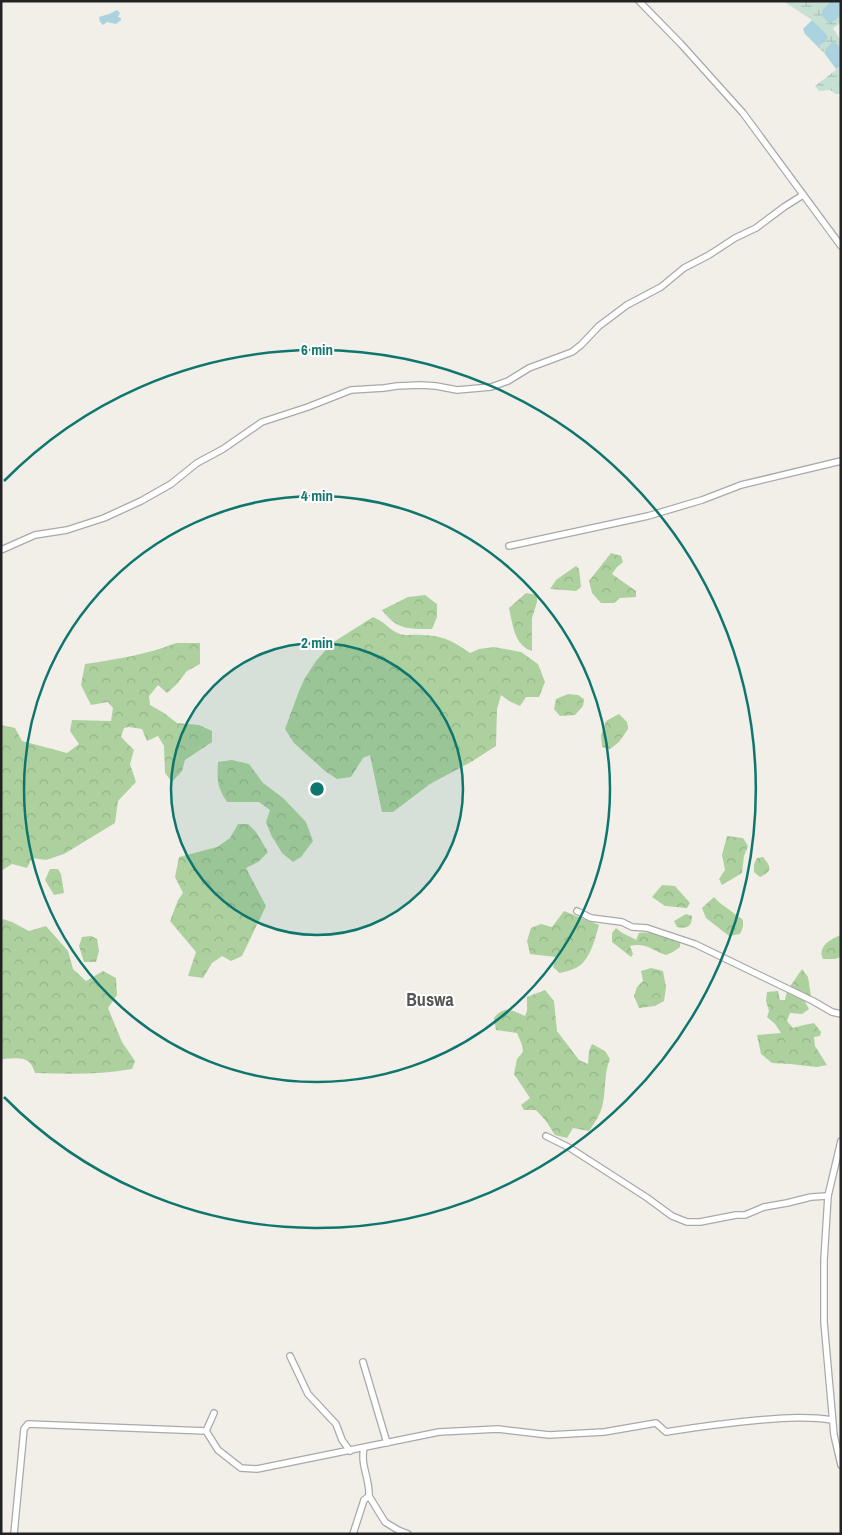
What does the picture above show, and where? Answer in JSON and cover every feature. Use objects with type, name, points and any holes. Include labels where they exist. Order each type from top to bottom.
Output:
[{"type":"street","points":[[639,1],[738,107],[841,246]]},
{"type":"street","points":[[1,550],[35,535],[67,530],[104,518],[171,484],[197,463],[223,449],[262,422],[351,390],[421,385],[457,390],[491,388],[508,381],[529,368],[572,352],[599,326],[627,305],[661,286],[684,268],[756,228],[804,195]]},
{"type":"street","points":[[509,546],[648,516],[702,500],[741,485],[841,461]]},
{"type":"street","points":[[577,911],[591,918],[622,922],[632,927],[647,928],[694,944],[832,1012],[841,1014]]},
{"type":"street","points":[[546,1136],[570,1148],[672,1216],[687,1222],[700,1222],[745,1214],[764,1207],[811,1197],[828,1196]]},
{"type":"street","points":[[841,1141],[828,1196],[824,1260],[824,1322],[832,1420],[834,1436],[839,1447],[841,1465]]},
{"type":"street","points":[[290,1356],[308,1394],[336,1424],[342,1440],[350,1451]]},
{"type":"street","points":[[363,1362],[387,1443]]},
{"type":"street","points":[[206,1431],[214,1413]]},
{"type":"street","points":[[206,1431],[218,1450],[241,1468],[256,1470],[438,1432],[498,1429],[548,1435],[604,1432],[656,1423],[666,1432],[724,1423],[782,1418],[811,1417],[832,1420]]},
{"type":"street","points":[[14,1534],[24,1429],[28,1424],[206,1431]]},
{"type":"street","points":[[364,1448],[362,1457],[370,1486],[369,1496],[386,1522],[408,1534]]},
{"type":"street","points":[[353,1534],[364,1500],[369,1496]]},
{"type":"green space","points":[[783,1],[831,1],[823,9],[835,21],[841,14],[841,23],[833,28],[841,41],[841,49],[835,42],[825,50],[825,54],[817,46],[824,43],[828,38],[812,20]]},
{"type":"green space","points":[[841,66],[841,94],[836,94],[830,90],[819,91],[815,86]]},
{"type":"green space","points":[[611,553],[621,556],[623,562],[612,574],[636,591],[636,597],[620,598],[614,603],[601,603],[592,593],[589,581]]},
{"type":"green space","points":[[576,566],[579,569],[581,587],[576,591],[550,589],[556,580]]},
{"type":"green space","points":[[526,593],[537,595],[532,618],[532,651],[521,644],[515,634],[509,608]]},
{"type":"green space","points":[[425,595],[437,604],[437,617],[432,629],[416,629],[398,625],[387,617],[382,610],[408,597]]},
{"type":"green space","points":[[373,617],[400,634],[443,638],[470,653],[479,649],[494,647],[521,652],[538,664],[545,682],[539,697],[526,697],[520,706],[501,695],[497,709],[496,746],[430,784],[393,812],[382,812],[370,755],[363,758],[351,777],[337,779],[325,771],[294,743],[285,729],[299,691],[316,661],[332,643]]},
{"type":"green space","points":[[176,643],[200,643],[200,664],[187,671],[167,693],[158,685],[149,696],[150,705],[177,723],[199,725],[212,731],[212,742],[185,760],[182,771],[172,782],[165,773],[164,746],[158,736],[147,741],[142,729],[124,728],[121,737],[134,750],[130,764],[136,782],[118,801],[115,823],[64,854],[46,860],[32,858],[27,868],[12,864],[1,871],[1,725],[15,728],[22,741],[67,753],[79,744],[70,731],[72,720],[111,721],[113,708],[108,702],[91,705],[81,685],[85,664],[142,654]]},
{"type":"green space","points":[[568,694],[578,695],[584,699],[583,706],[575,715],[560,716],[554,709],[556,699]]},
{"type":"green space","points":[[619,714],[627,722],[628,729],[619,742],[610,749],[602,747],[601,735],[606,721]]},
{"type":"green space","points":[[232,760],[249,764],[263,783],[283,798],[306,822],[313,841],[301,857],[293,862],[282,853],[271,835],[266,822],[270,810],[259,802],[227,802],[218,783],[218,762]]},
{"type":"green space","points":[[238,824],[248,824],[256,832],[268,852],[258,862],[246,868],[266,906],[242,956],[231,961],[222,956],[212,963],[203,978],[188,976],[196,952],[170,921],[178,900],[183,893],[175,877],[179,857],[217,847],[230,838]]},
{"type":"green space","points":[[727,836],[743,838],[748,846],[744,856],[742,873],[722,885],[719,879],[725,870],[722,855]]},
{"type":"green space","points":[[763,857],[768,864],[769,871],[760,877],[754,872],[754,864],[757,858]]},
{"type":"green space","points":[[50,869],[58,869],[61,874],[64,893],[54,895],[45,880]]},
{"type":"green space","points":[[662,885],[675,886],[690,903],[687,908],[665,906],[652,897]]},
{"type":"green space","points":[[714,897],[743,920],[740,934],[729,936],[706,918],[702,908]]},
{"type":"green space","points":[[564,911],[599,925],[591,949],[581,965],[560,973],[553,967],[556,957],[530,954],[527,941],[531,928],[541,924],[552,927]]},
{"type":"green space","points":[[686,914],[692,916],[690,925],[684,928],[677,927],[674,921]]},
{"type":"green space","points":[[3,919],[29,931],[46,926],[68,951],[73,969],[86,981],[103,971],[116,978],[117,995],[108,1008],[122,1042],[135,1061],[132,1069],[72,1074],[35,1073],[27,1060],[3,1059],[1,1063],[1,921]]},
{"type":"green space","points":[[616,928],[636,940],[639,933],[649,933],[671,938],[680,943],[680,947],[666,955],[640,945],[630,946],[633,954],[631,957],[612,942],[612,933]]},
{"type":"green space","points":[[841,935],[841,957],[823,959],[823,947],[829,941]]},
{"type":"green space","points":[[91,936],[97,939],[99,951],[96,962],[84,962],[79,946],[82,937]]},
{"type":"green space","points":[[651,968],[663,971],[666,987],[664,1001],[655,1006],[639,1008],[634,996],[637,987],[643,981],[641,971]]},
{"type":"green space","points":[[802,969],[808,977],[811,996],[803,998],[809,1009],[802,1014],[790,1013],[787,1021],[793,1028],[814,1023],[821,1032],[820,1036],[814,1037],[815,1046],[827,1065],[817,1067],[772,1063],[761,1054],[757,1035],[781,1033],[767,1017],[769,1011],[766,1001],[767,992],[778,991],[780,1000],[785,1000],[787,991]]},
{"type":"green space","points":[[545,990],[554,1001],[557,1031],[579,1060],[588,1064],[589,1051],[592,1044],[605,1051],[610,1059],[603,1103],[598,1118],[589,1131],[573,1128],[567,1138],[555,1135],[536,1110],[524,1110],[521,1105],[530,1098],[514,1074],[517,1059],[523,1052],[522,1045],[517,1033],[496,1030],[494,1018],[505,1010],[525,1016],[527,997]]},
{"type":"water","points":[[831,1],[841,1],[841,14],[835,21],[829,23],[821,15],[823,9]]},
{"type":"water","points":[[117,10],[120,13],[118,17],[121,20],[116,24],[107,22],[103,25],[100,22],[99,17]]},
{"type":"water","points":[[812,20],[828,38],[824,43],[817,46],[805,34],[803,29]]},
{"type":"water","points":[[833,41],[841,49],[841,66],[836,69],[825,54],[825,50]]},
{"type":"district","name":"Buswa","points":[[430,1000]]}]
